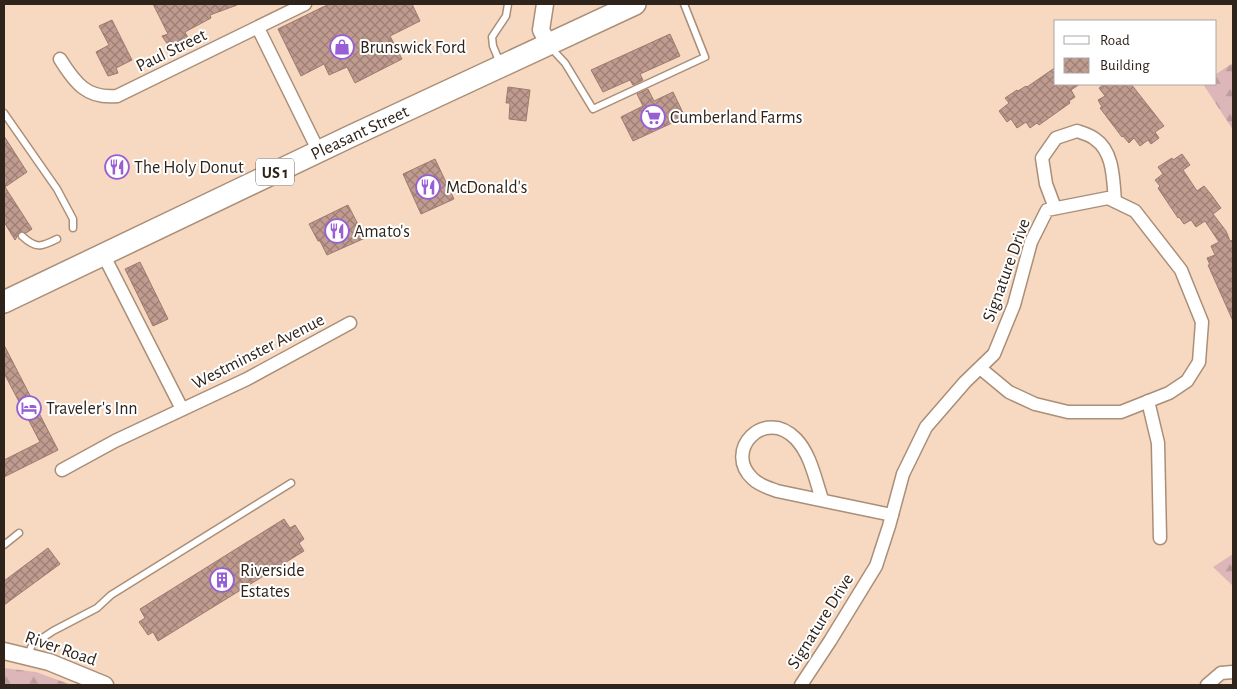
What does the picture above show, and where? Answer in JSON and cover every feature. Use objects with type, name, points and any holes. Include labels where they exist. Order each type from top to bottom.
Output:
[{"type":"highway","name":"Pleasant Street","points":[[4,302],[102,254],[502,67],[625,6]]},
{"type":"street","name":"Paul Street","points":[[60,59],[81,87],[93,94],[106,97],[117,96],[305,4]]},
{"type":"street","points":[[545,4],[541,30],[548,45]]},
{"type":"street","points":[[258,28],[319,152]]},
{"type":"street","points":[[1055,208],[1046,184],[1042,158],[1056,138],[1077,131],[1095,138],[1105,149],[1113,172],[1115,201]]},
{"type":"street","name":"Signature Drive","points":[[801,685],[876,566],[903,474],[926,427],[980,368],[994,354],[1014,305],[1031,242],[1047,210],[1108,198],[1135,211],[1181,270],[1202,322],[1200,362],[1188,381],[1169,393],[1121,412],[1068,412],[1035,404],[1009,392],[980,368]]},
{"type":"street","name":"Westminster Avenue","points":[[102,254],[182,409]]},
{"type":"street","name":"Westminster Avenue","points":[[62,470],[115,441],[246,379],[350,323]]},
{"type":"street","points":[[1148,401],[1158,443],[1160,538]]},
{"type":"street","points":[[822,499],[809,459],[797,441],[785,430],[767,427],[755,432],[745,444],[742,457],[746,470],[753,479],[762,485],[777,491],[892,515]]},
{"type":"street","name":"River Road","points":[[4,651],[49,662],[105,685]]},
{"type":"street","points":[[1206,685],[1221,674],[1233,672]]},
{"type":"lane","points":[[502,67],[492,40],[506,16],[508,4]]},
{"type":"lane","points":[[548,45],[565,63],[593,109],[705,57],[684,4]]},
{"type":"lane","points":[[4,113],[57,188],[73,219],[73,228]]},
{"type":"lane","points":[[22,236],[36,246],[43,246],[57,239]]},
{"type":"lane","points":[[28,657],[32,645],[39,640],[97,608],[111,595],[291,483]]},
{"type":"lane","points":[[4,545],[19,533]]},
{"type":"green space","points":[[1233,63],[1233,130],[1204,85],[1217,85],[1217,73]]},
{"type":"green space","points":[[1233,554],[1233,586],[1213,567]]},
{"type":"green space","points":[[4,668],[36,672],[72,685],[4,685]]},
{"type":"building","points":[[153,4],[237,5],[210,15],[211,18],[185,32],[189,40],[170,48],[162,36],[168,34]]},
{"type":"building","name":"Brunswick Ford","points":[[329,4],[412,4],[420,21],[390,36],[402,59],[355,83],[347,67],[329,75],[324,64],[301,76],[278,29]]},
{"type":"building","points":[[112,20],[132,60],[116,68],[118,73],[108,76],[96,52],[109,45],[99,26]]},
{"type":"building","name":"Cumberland Farms","points":[[670,34],[680,56],[640,74],[643,80],[633,85],[630,80],[603,92],[591,70]]},
{"type":"building","points":[[1054,68],[1054,85],[1078,85],[1071,90],[1075,97],[1069,101],[1070,103],[1039,125],[1037,123],[1030,128],[1026,122],[1017,128],[1011,119],[1007,122],[999,111],[1009,103],[1005,98],[1017,90],[1027,87]]},
{"type":"building","points":[[1103,85],[1132,85],[1164,126],[1155,132],[1159,138],[1151,144],[1148,140],[1140,146],[1134,138],[1129,143],[1122,137],[1100,108],[1102,107],[1098,100],[1105,96],[1099,88]]},
{"type":"building","points":[[508,87],[530,90],[526,121],[509,119],[510,103],[506,103]]},
{"type":"building","name":"Cumberland Farms","points":[[648,89],[654,101],[673,92],[685,117],[633,141],[621,117],[643,106],[637,94]]},
{"type":"building","points":[[4,136],[27,172],[5,187],[32,229],[26,233],[20,232],[15,240],[4,222]]},
{"type":"building","points":[[1182,154],[1190,165],[1183,170],[1197,191],[1204,186],[1221,208],[1213,214],[1226,231],[1230,241],[1233,240],[1233,321],[1208,265],[1210,265],[1207,258],[1215,255],[1211,246],[1219,242],[1205,221],[1196,227],[1191,220],[1184,224],[1158,188],[1160,186],[1155,180],[1163,174],[1158,167]]},
{"type":"building","name":"McDonald's","points":[[435,159],[454,199],[421,214],[403,174]]},
{"type":"building","name":"Amato's","points":[[348,205],[365,238],[327,255],[309,224]]},
{"type":"building","points":[[140,262],[168,319],[153,326],[125,269]]},
{"type":"building","name":"Traveler's Inn","points":[[4,345],[58,450],[4,477],[4,460],[40,442],[4,373]]},
{"type":"building","name":"Riverside Estates","points":[[284,519],[290,528],[295,525],[304,539],[299,543],[304,551],[158,641],[153,632],[148,635],[139,622],[145,618],[140,609]]},
{"type":"building","points":[[48,548],[60,564],[4,605],[4,581]]},
{"type":"place","name":"Brunswick Ford","points":[[342,47]]},
{"type":"place","name":"Cumberland Farms","points":[[653,117]]},
{"type":"place","name":"The Holy Donut","points":[[117,167]]},
{"type":"place","name":"McDonald's","points":[[428,187]]},
{"type":"place","name":"Amato's","points":[[337,231]]},
{"type":"place","name":"Traveler's Inn","points":[[29,408]]},
{"type":"place","name":"Riverside Estates","points":[[222,580]]}]
